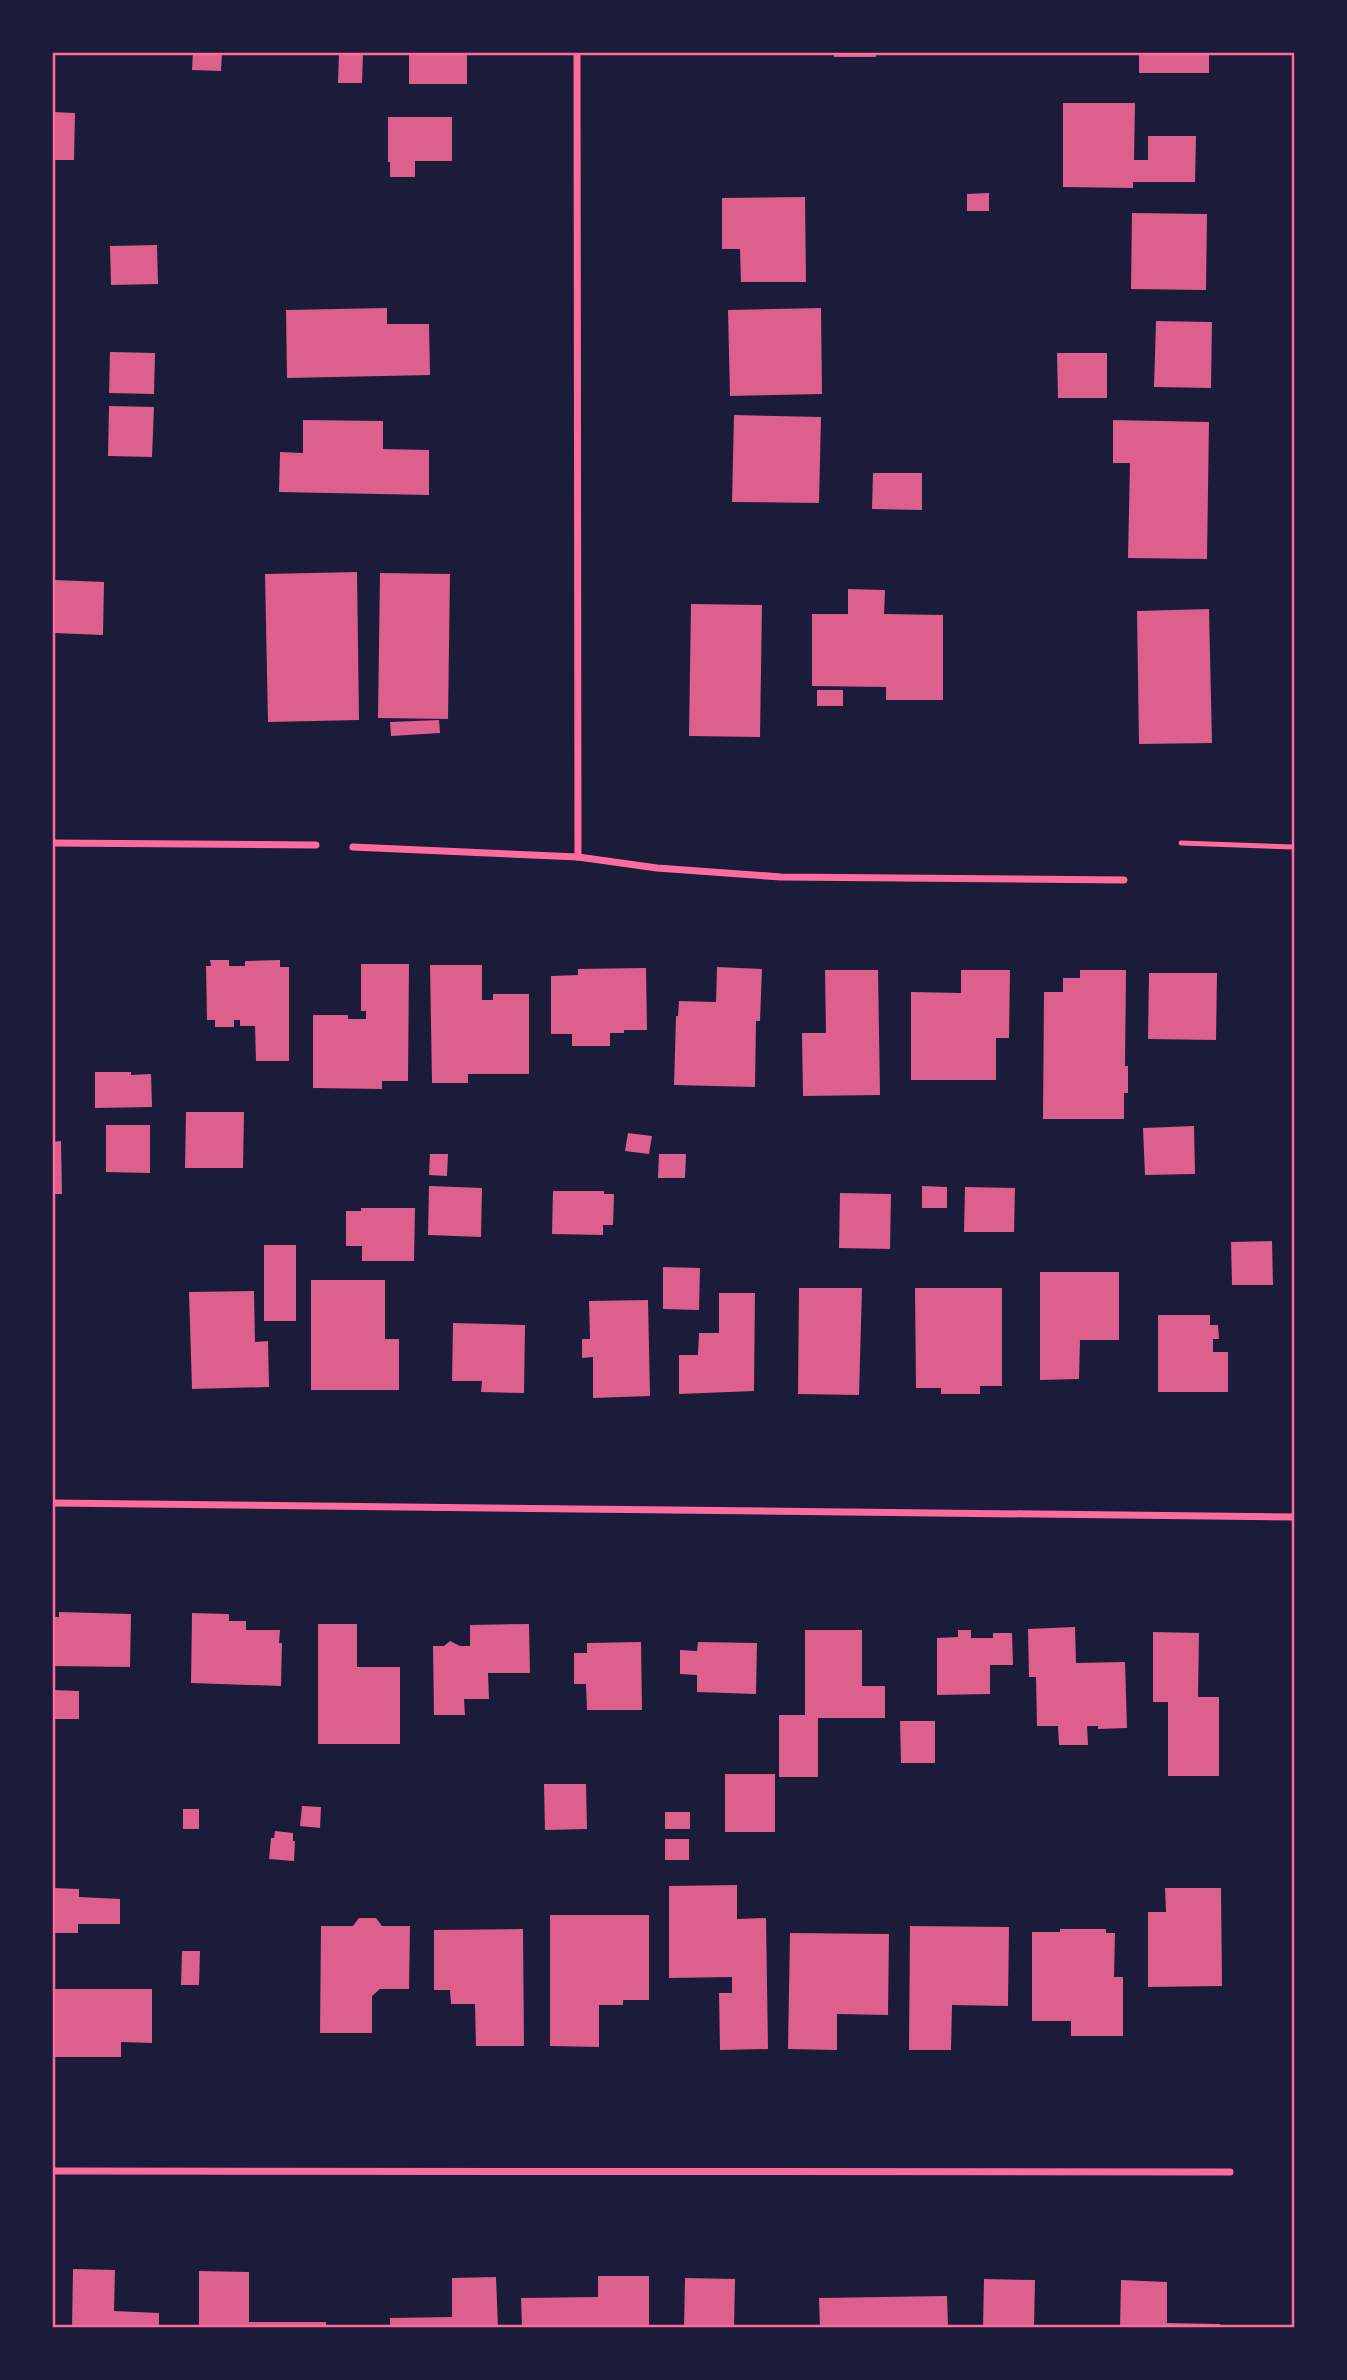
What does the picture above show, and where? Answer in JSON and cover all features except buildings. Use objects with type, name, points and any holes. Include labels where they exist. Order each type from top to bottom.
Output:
[{"type":"street","points":[[577,52],[578,857]]},
{"type":"street","points":[[52,843],[316,845]]},
{"type":"street","points":[[353,847],[578,857],[657,868],[781,877],[1124,880]]},
{"type":"street","points":[[52,1503],[1294,1517]]},
{"type":"street","points":[[52,2171],[1230,2172]]},
{"type":"lane","points":[[1181,843],[1294,847]]}]
